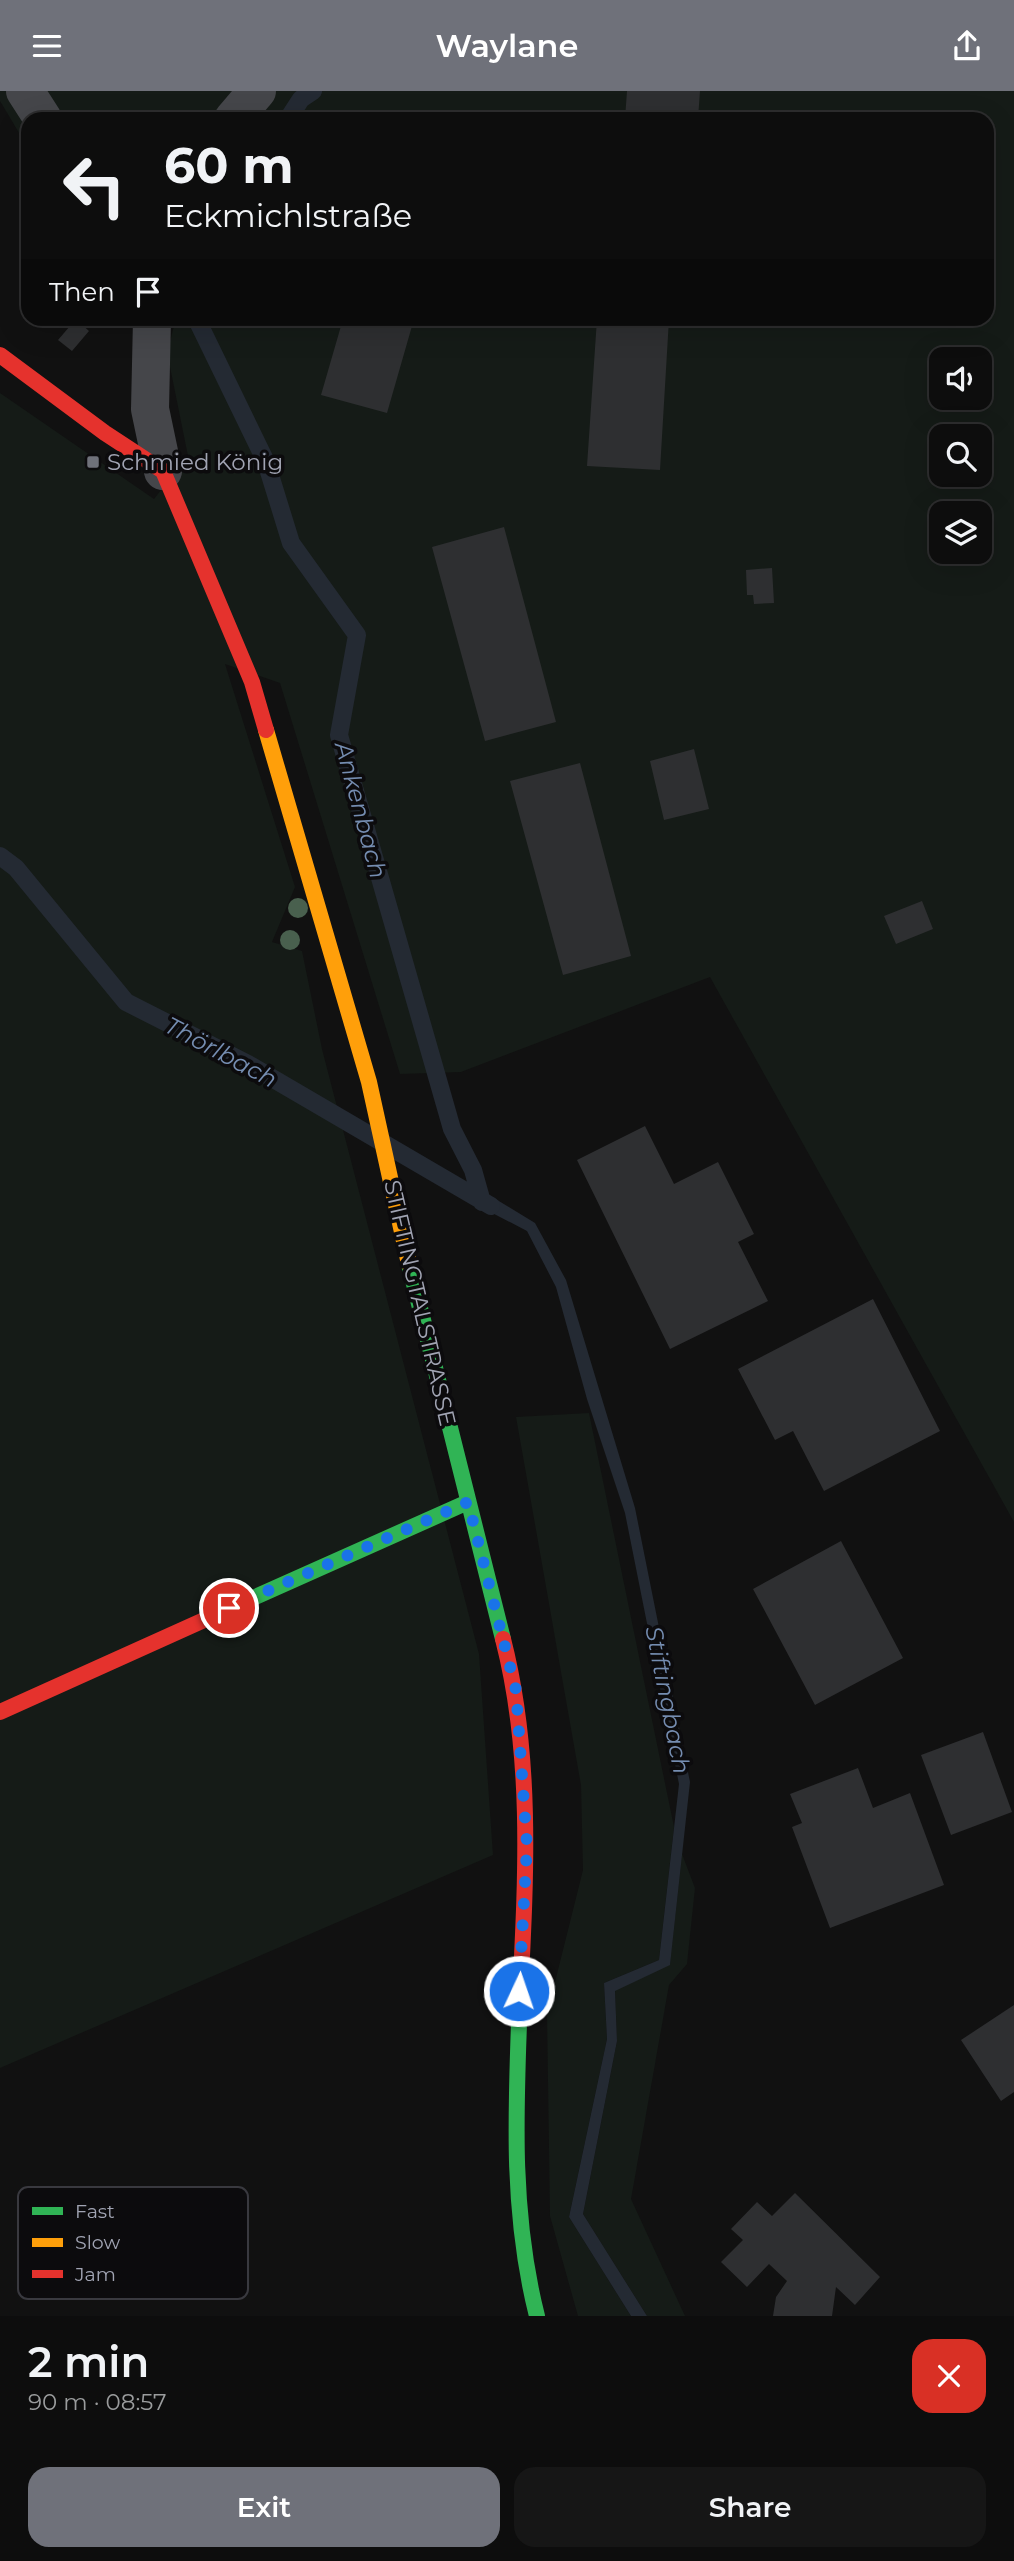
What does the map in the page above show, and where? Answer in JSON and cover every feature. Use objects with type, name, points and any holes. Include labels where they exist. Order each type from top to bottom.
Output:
[{"type":"street","points":[[25,91],[38,112]]},
{"type":"street","points":[[239,112],[257,91]]},
{"type":"street","name":"STIFTINGTALSTRASSE","points":[[152,326],[150,408],[163,471],[252,682],[369,1082],[468,1502],[516,1690],[527,1846],[516,2103],[517,2207],[526,2273],[537,2316]]},
{"type":"street","points":[[0,355],[105,433],[163,471]]},
{"type":"street","points":[[0,1712],[468,1502]]},
{"type":"shaded area","points":[[0,91],[1014,91],[1014,1522],[710,977],[461,1072],[400,1074],[280,683],[225,664],[295,887],[272,942],[302,951],[322,1049],[479,1654],[493,1855],[0,2068],[0,393],[154,499],[188,456],[167,352],[174,326],[994,326],[994,112],[21,112],[21,136],[0,101]]},
{"type":"shaded area","points":[[589,1413],[674,1827],[659,1960],[604,1983],[607,2039],[569,2217],[631,2316],[578,2316],[550,2216],[547,2014],[583,1870],[581,1785],[516,1417]]},
{"type":"shaded area","points":[[682,1854],[695,1888],[687,1964],[669,1985],[631,2199],[685,2316],[647,2316],[583,2214],[617,2041],[615,1990],[670,1964]]},
{"type":"water","name":"Stiftingbach","points":[[479,1189],[535,1223],[566,1280],[635,1508],[690,1782],[670,1965],[615,1991],[617,2041],[583,2214],[647,2316],[631,2316],[569,2217],[607,2039],[604,1983],[659,1960],[679,1784],[625,1513],[587,1399],[556,1287],[527,1231],[477,1205],[472,1196]]},
{"type":"building","points":[[627,91],[700,91],[698,112],[626,112]]},
{"type":"building","points":[[70,326],[84,326],[89,331],[72,351],[58,340]]},
{"type":"building","points":[[341,326],[412,326],[387,413],[321,395]]},
{"type":"building","points":[[597,326],[669,326],[660,470],[587,466]]},
{"type":"building","points":[[504,527],[556,722],[485,741],[432,547]]},
{"type":"building","points":[[772,568],[774,603],[754,604],[753,595],[747,595],[746,570]]},
{"type":"building","points":[[694,749],[709,809],[664,820],[650,761]]},
{"type":"building","points":[[580,763],[631,956],[563,975],[510,781]]},
{"type":"building","points":[[922,901],[933,929],[896,944],[884,916]]},
{"type":"building","points":[[645,1126],[674,1184],[718,1162],[754,1234],[738,1242],[768,1301],[670,1349],[577,1160]]},
{"type":"building","points":[[873,1299],[940,1431],[824,1491],[793,1431],[775,1440],[738,1369]]},
{"type":"building","points":[[841,1541],[903,1658],[815,1705],[753,1589]]},
{"type":"building","points":[[983,1732],[1012,1812],[951,1835],[921,1755]]},
{"type":"building","points":[[858,1768],[873,1808],[910,1793],[944,1885],[830,1928],[792,1827],[802,1823],[790,1794]]},
{"type":"building","points":[[1014,2005],[1014,2092],[1001,2101],[961,2040]]},
{"type":"building","points":[[795,2193],[880,2277],[855,2305],[836,2287],[832,2316],[773,2316],[776,2297],[787,2281],[769,2264],[747,2287],[721,2262],[743,2240],[731,2229],[757,2202],[772,2216]]},
{"type":"waterway","name":"Ankenbach","points":[[293,112],[301,99],[313,91]]},
{"type":"waterway","name":"Ankenbach","points":[[200,326],[266,462],[291,543],[357,635],[339,735],[452,1129],[473,1170],[482,1202]]},
{"type":"waterway","name":"Thörlbach","points":[[0,856],[16,868],[126,1002],[248,1064],[491,1206]]},
{"type":"traffic: fast","points":[[409,1264],[503,1639]]},
{"type":"traffic: fast","points":[[244,1602],[468,1502]]},
{"type":"traffic: fast","points":[[520,1997],[517,2117],[519,2197],[522,2237],[537,2316]]},
{"type":"traffic: slow","points":[[266,730],[369,1082],[409,1264]]},
{"type":"traffic: jam","points":[[0,355],[105,433],[163,471],[252,682],[266,730]]},
{"type":"traffic: jam","points":[[0,1712],[244,1602]]},
{"type":"traffic: jam","points":[[503,1639],[513,1683],[523,1772],[525,1862],[520,1997]]},
{"type":"place","name":"Schmied König","points":[[93,462]]},
{"type":"route","points":[[229,1608],[468,1502],[516,1690],[527,1846],[519,1991]]}]
